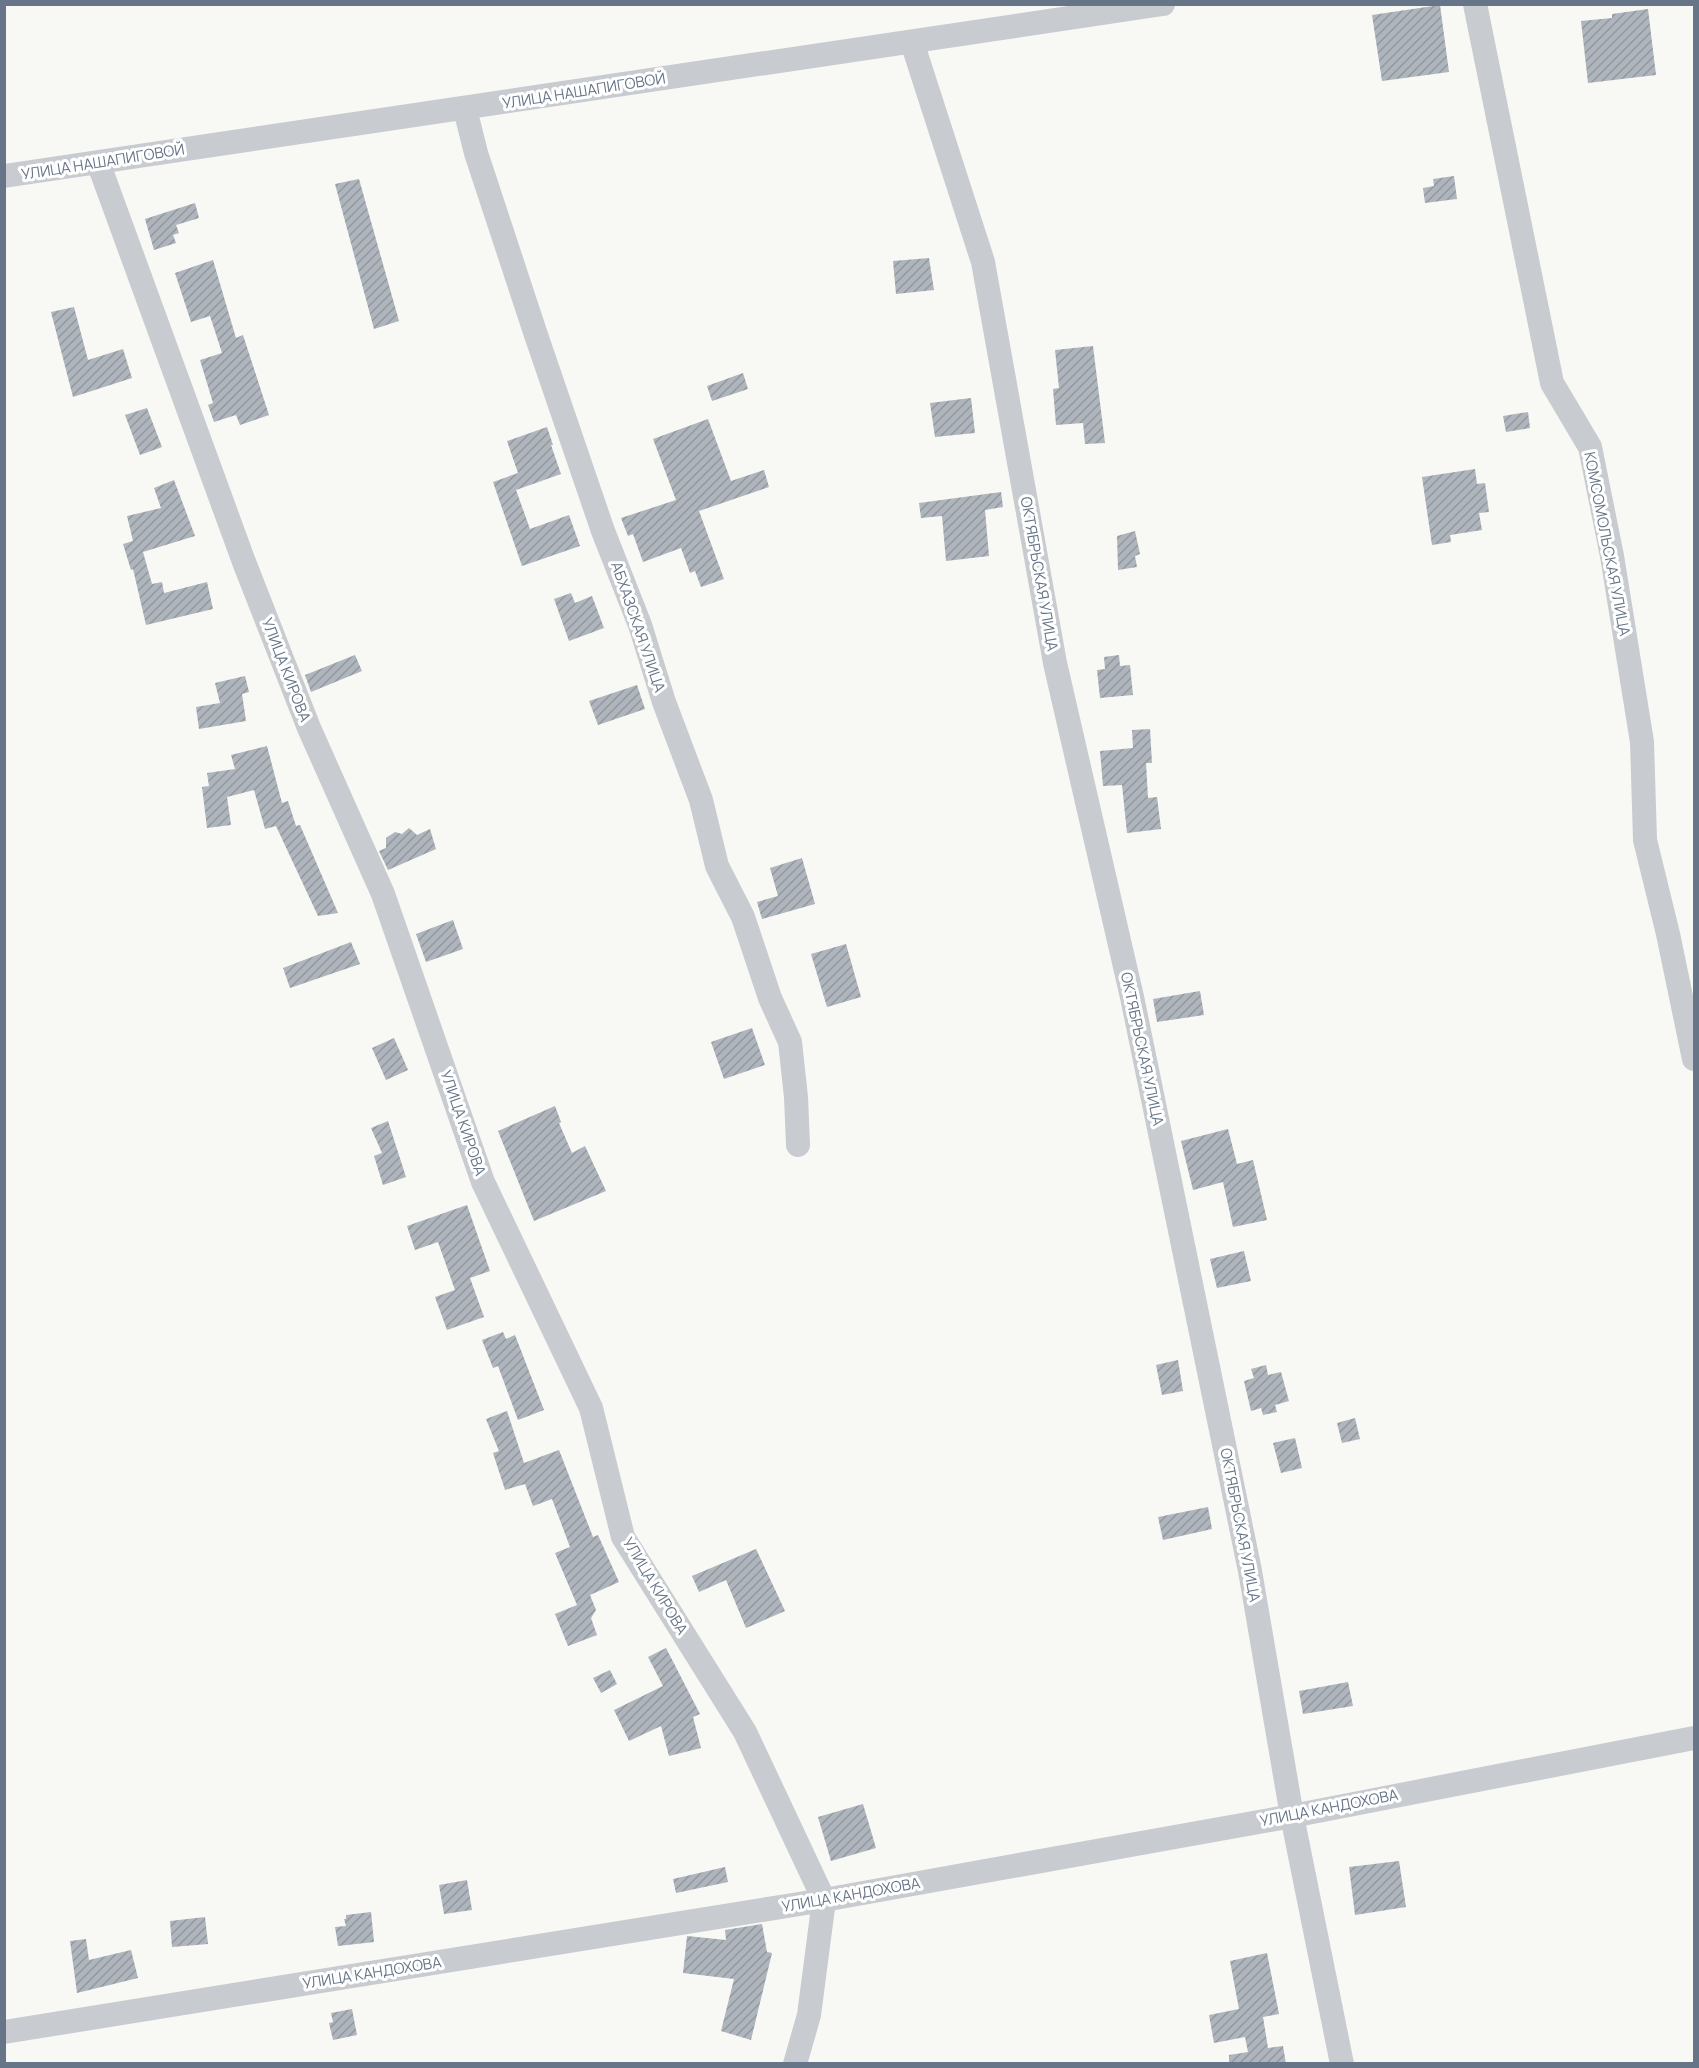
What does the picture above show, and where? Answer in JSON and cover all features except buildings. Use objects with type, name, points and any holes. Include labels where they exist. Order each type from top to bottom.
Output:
[{"type":"street","name":"УЛИЦА НАШАПИГОВОЙ","points":[[4,176],[1163,4]]},
{"type":"street","name":"КОМСОМОЛЬСКАЯ УЛИЦА","points":[[1475,4],[1552,383],[1590,447],[1612,556],[1642,742],[1645,840],[1695,1059]]},
{"type":"street","name":"ОКТЯБРЬСКАЯ УЛИЦА","points":[[912,42],[983,262],[1055,663],[1132,997],[1234,1489],[1292,1816],[1342,2064]]},
{"type":"street","name":"АБХАЗСКАЯ УЛИЦА","points":[[465,109],[476,153],[535,332],[603,531],[640,625],[664,702],[701,800],[717,866],[743,918],[770,998],[789,1042],[796,1097],[798,1145]]},
{"type":"street","name":"УЛИЦА КИРОВА","points":[[98,162],[244,562],[296,694],[383,894],[483,1182],[591,1408],[623,1537],[746,1732],[824,1900]]},
{"type":"street","name":"УЛИЦА КАНДОХОВА","points":[[4,2032],[824,1900],[1292,1816],[1695,1738]]},
{"type":"street","points":[[795,2064],[809,2015],[824,1900]]}]
